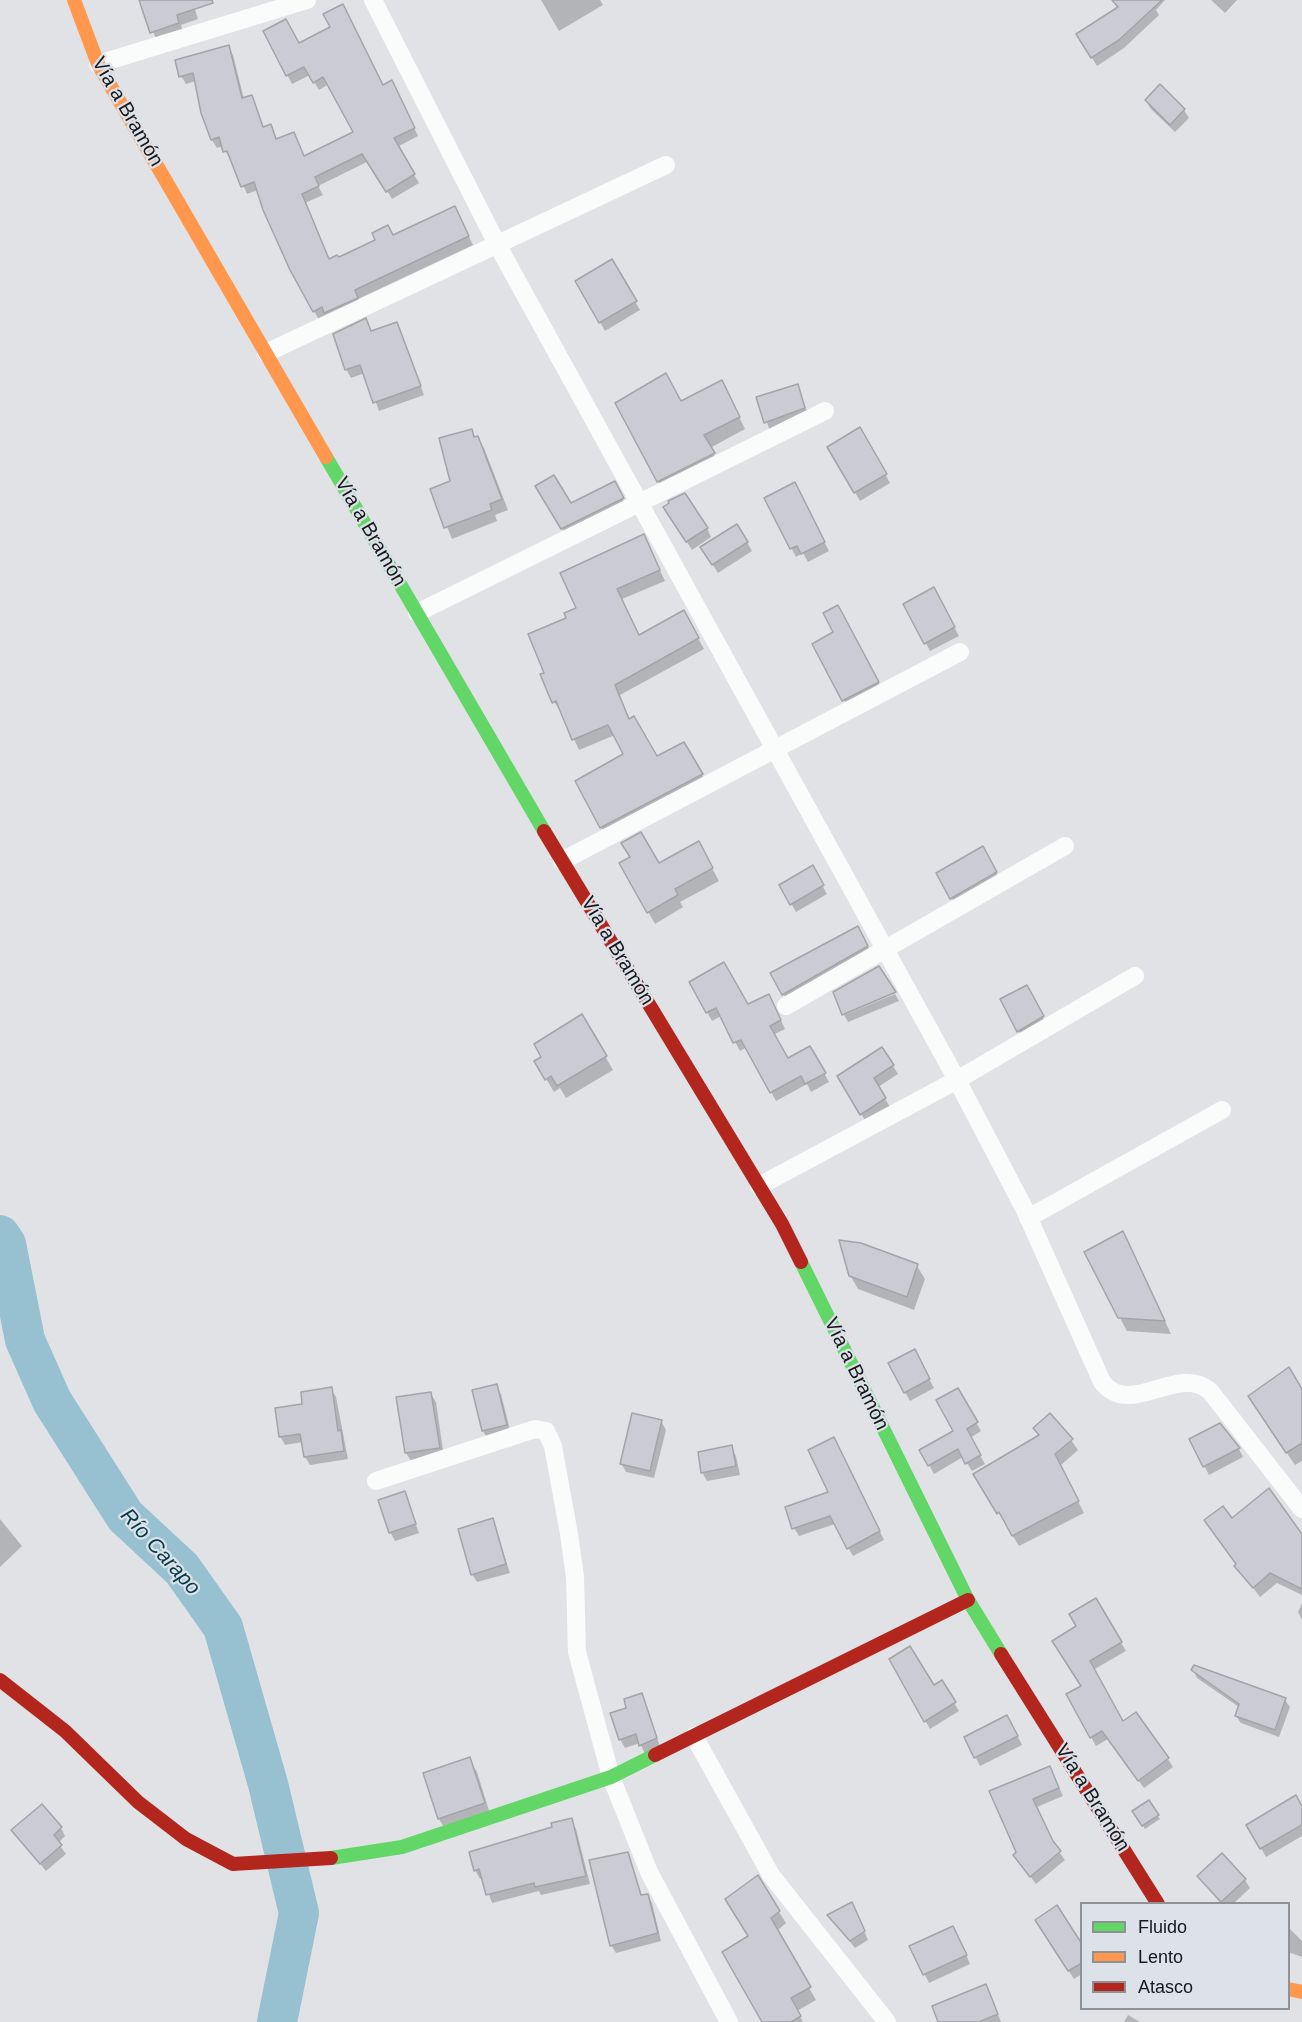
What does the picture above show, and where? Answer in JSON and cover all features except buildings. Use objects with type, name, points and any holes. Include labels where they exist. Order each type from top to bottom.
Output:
[{"type":"street","name":"Vía a Bramón","points":[[74,0],[98,63],[562,861],[782,1224],[968,1600],[1157,1902]]},
{"type":"street","points":[[98,63],[307,0]]},
{"type":"street","points":[[373,0],[498,246],[957,1080],[1028,1218],[1108,1389],[1113,1394],[1125,1396],[1186,1380],[1201,1383],[1210,1391],[1302,1509]]},
{"type":"street","points":[[266,353],[498,246],[666,165]]},
{"type":"street","points":[[417,613],[825,411]]},
{"type":"street","points":[[562,861],[960,652]]},
{"type":"street","points":[[786,1006],[1065,846]]},
{"type":"street","points":[[759,1186],[957,1080],[1136,976]]},
{"type":"street","points":[[1028,1218],[1222,1110]]},
{"type":"street","points":[[376,1481],[535,1429],[546,1431],[553,1446],[569,1534],[575,1577],[578,1652],[611,1777],[649,1872],[729,2022]]},
{"type":"street","points":[[0,1680],[65,1731],[138,1802],[186,1839],[233,1864],[339,1858],[402,1847],[611,1777],[968,1600]]},
{"type":"street","points":[[694,1736],[771,1875],[887,2022]]},
{"type":"waterway","name":"Río Carapo","points":[[0,1235],[6,1244],[25,1340],[52,1401],[125,1516],[182,1569],[223,1627],[268,1784],[299,1913],[277,2022]]},
{"type":"traffic: fast","points":[[326,457],[544,831]]},
{"type":"traffic: fast","points":[[801,1262],[968,1600],[1001,1654]]},
{"type":"traffic: fast","points":[[331,1858],[402,1847],[611,1777],[655,1755]]},
{"type":"traffic: slow","points":[[74,0],[98,64],[326,457]]},
{"type":"traffic: slow","points":[[1290,1989],[1302,1992]]},
{"type":"traffic: jam","points":[[544,831],[782,1224],[801,1262]]},
{"type":"traffic: jam","points":[[655,1755],[968,1600]]},
{"type":"traffic: jam","points":[[1001,1654],[1157,1902]]},
{"type":"traffic: jam","points":[[0,1680],[65,1731],[138,1802],[186,1839],[233,1864],[331,1858]]}]
